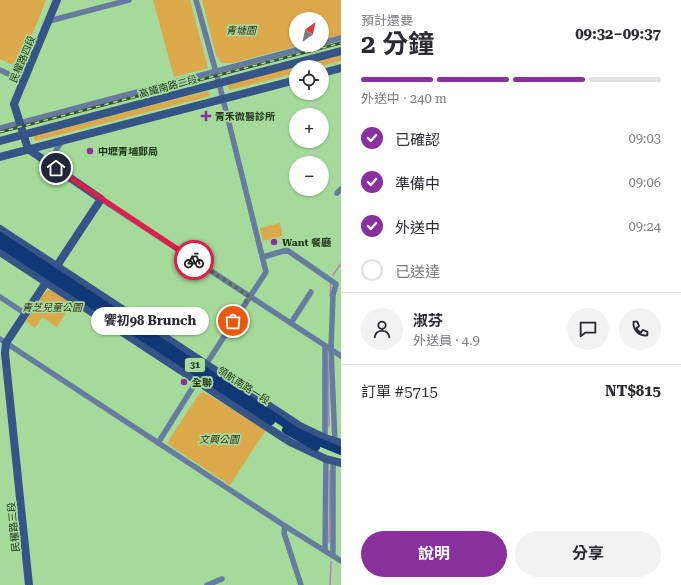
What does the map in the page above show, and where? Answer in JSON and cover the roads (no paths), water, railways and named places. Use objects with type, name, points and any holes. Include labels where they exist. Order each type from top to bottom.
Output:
[{"type":"main road","name":"領航南路一段","points":[[0,236],[52,274],[201,372],[294,436],[316,447],[341,456]]},
{"type":"main road","name":"領航南路一段","points":[[0,244],[52,274]]},
{"type":"main road","name":"領航南路一段","points":[[201,372],[296,430],[318,442],[341,451]]},
{"type":"street","name":"民權路四段","points":[[28,149],[14,104],[57,0]]},
{"type":"street","points":[[49,21],[129,0]]},
{"type":"street","points":[[158,443],[249,296],[266,272],[219,83],[196,0]]},
{"type":"street","points":[[329,41],[341,38]]},
{"type":"street","name":"高鐵南路二段","points":[[0,141],[341,51]]},
{"type":"street","name":"高鐵南路二段","points":[[0,128],[289,52]]},
{"type":"street","points":[[329,71],[341,68]]},
{"type":"street","points":[[0,70],[23,81]]},
{"type":"street","points":[[0,157],[289,82]]},
{"type":"street","points":[[56,168],[54,163],[55,152],[63,140]]},
{"type":"street","points":[[28,149],[101,199],[341,356]]},
{"type":"street","points":[[101,199],[26,314],[3,341],[285,526],[341,561]]},
{"type":"street","name":"領航南路一段","points":[[0,229],[52,274],[201,372],[300,426],[325,438],[338,442]]},
{"type":"street","points":[[262,257],[287,250],[336,284],[332,295],[331,349],[338,442]]},
{"type":"street","name":"領航南路一段","points":[[0,252],[52,274]]},
{"type":"street","points":[[291,323],[311,292]]},
{"type":"street","points":[[0,296],[26,314]]},
{"type":"street","name":"民權路三段","points":[[3,341],[29,585]]},
{"type":"street","points":[[325,346],[325,438]]},
{"type":"street","name":"領航南路一段","points":[[201,372],[290,442],[333,461]]},
{"type":"street","points":[[324,550],[333,461]]},
{"type":"street","points":[[333,461],[333,556]]},
{"type":"street","points":[[285,526],[284,533],[301,585]]},
{"type":"street","points":[[207,585],[222,579]]},
{"type":"waterway","points":[[333,275],[341,264]]},
{"type":"waterway","points":[[330,296],[331,283]]},
{"type":"waterway","points":[[328,361],[329,426]]},
{"type":"waterway","points":[[329,543],[330,471]]},
{"type":"waterway","points":[[330,585],[331,562]]},
{"type":"railway","points":[[0,132],[341,43]]},
{"type":"place","name":"青禾微醫診所","points":[[206,116]]},
{"type":"place","name":"中壢青埔郵局","points":[[90,151]]},
{"type":"place","name":"Want 餐廳","points":[[274,242]]},
{"type":"place","name":"饗初98 Brunch","points":[[233,321]]},
{"type":"place","name":"全聯","points":[[184,382]]},
{"type":"park label","name":"青塘園","points":[[241,30]]},
{"type":"park label","name":"青芝兒童公園","points":[[52,307]]},
{"type":"park label","name":"文興公園","points":[[219,439]]}]
